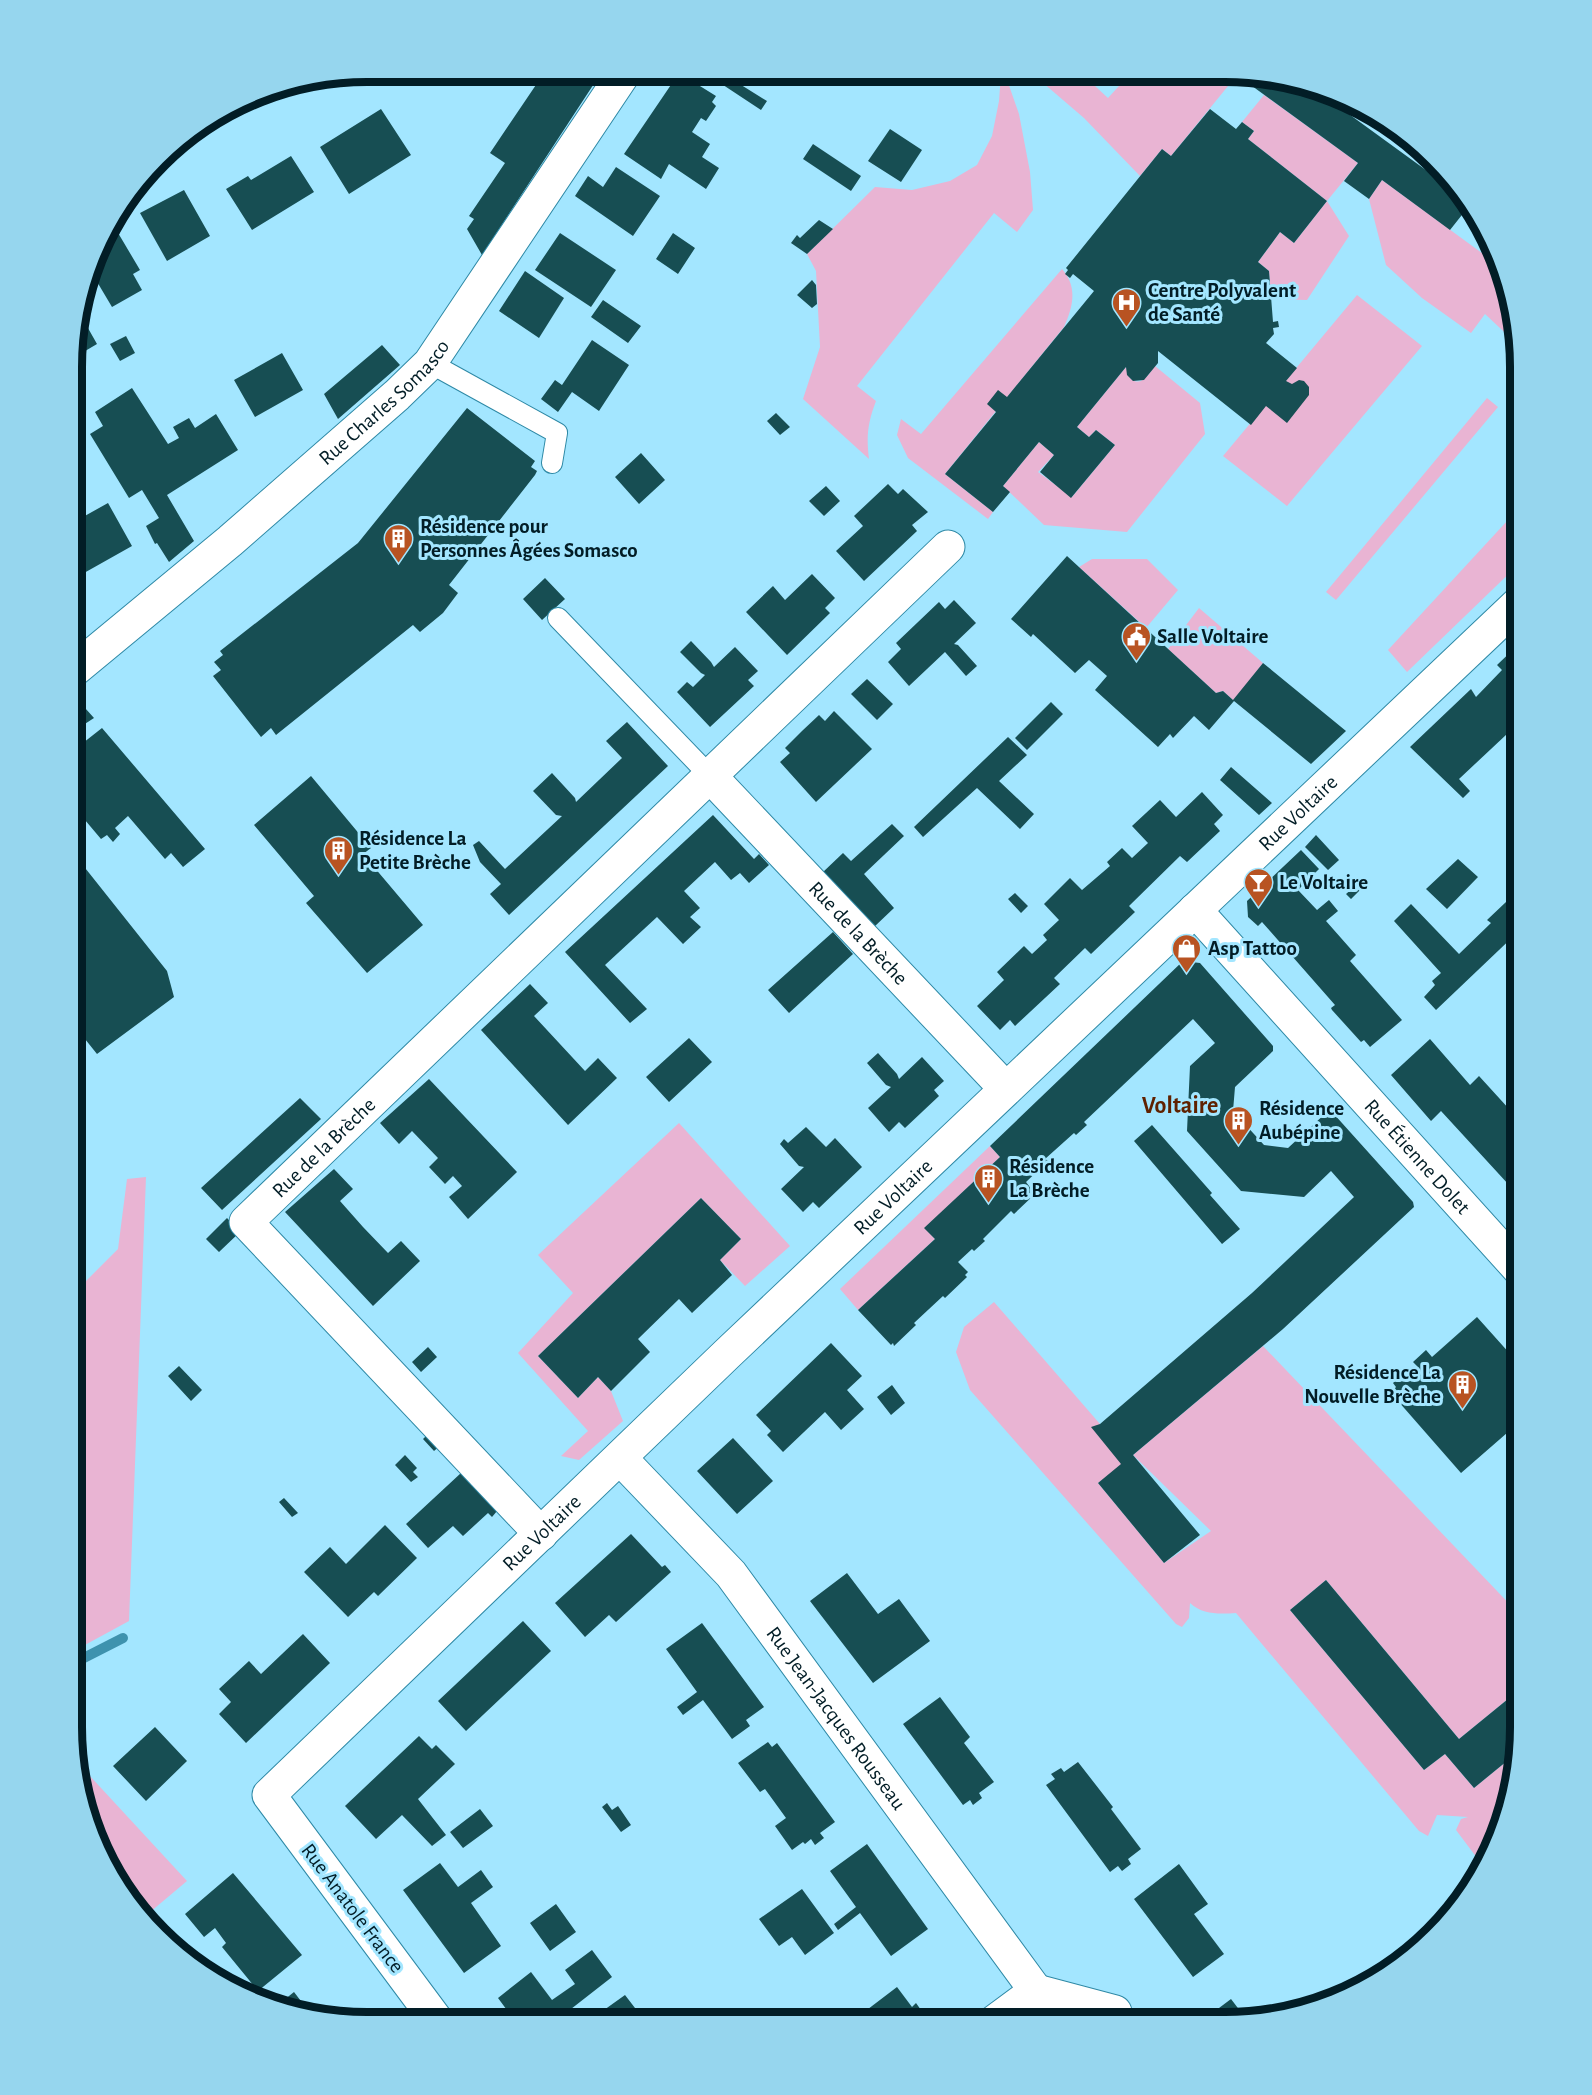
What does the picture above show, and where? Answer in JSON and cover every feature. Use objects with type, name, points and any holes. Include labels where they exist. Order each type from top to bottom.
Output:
[{"type":"street","name":"Rue Charles Somasco","points":[[82,663],[230,541],[397,395],[430,363],[618,82]]},
{"type":"street","name":"Rue de la Brèche","points":[[541,1534],[246,1222],[948,547]]},
{"type":"street","name":"Rue Voltaire","points":[[269,1795],[727,1354],[1510,611]]},
{"type":"street","name":"Rue de la Brèche","points":[[710,776],[1006,1089]]},
{"type":"street","name":"Rue Étienne Dolet","points":[[1195,910],[1510,1259]]},
{"type":"street","name":"Rue Jean-Jacques Rousseau","points":[[620,1458],[731,1574],[1036,1991]]},
{"type":"street","name":"Rue Anatole France","points":[[269,1795],[430,2012]]},
{"type":"street","points":[[1008,2012],[1036,1991],[1115,2012]]},
{"type":"lane","points":[[430,363],[557,433],[552,463]]},
{"type":"lane","points":[[558,618],[710,776]]},
{"type":"shaded area","points":[[1000,82],[1008,82],[1019,114],[1030,172],[1033,210],[1017,232],[994,213],[857,386],[876,401],[868,429],[869,459],[803,399],[820,347],[816,271],[807,254],[875,187],[912,190],[950,181],[977,165],[992,136]]},
{"type":"shaded area","points":[[1042,82],[1091,82],[1108,98],[1123,82],[1231,82],[1171,156],[1162,149],[1140,176],[1084,118]]},
{"type":"shaded area","points":[[1264,95],[1358,163],[1327,201],[1248,139],[1254,131],[1242,122]]},
{"type":"shaded area","points":[[1382,180],[1487,257],[1500,294],[1507,335],[1485,314],[1471,333],[1422,298],[1386,265],[1369,199]]},
{"type":"shaded area","points":[[1327,201],[1349,236],[1307,300],[1271,299],[1269,271],[1258,262],[1280,232],[1294,243]]},
{"type":"shaded area","points":[[1062,269],[1072,290],[1072,305],[1064,327],[945,474],[993,512],[988,519],[908,458],[897,435],[901,419],[921,434]]},
{"type":"shaded area","points":[[1357,295],[1422,346],[1287,506],[1223,456]]},
{"type":"shaded area","points":[[1155,366],[1200,403],[1205,434],[1127,532],[1044,525],[1003,486],[1039,442],[1054,455],[1038,472],[1072,497],[1115,445],[1096,430],[1089,437],[1077,427],[1126,367],[1130,378],[1138,382],[1144,379]]},
{"type":"shaded area","points":[[1487,398],[1498,407],[1336,600],[1326,592]]},
{"type":"shaded area","points":[[1510,518],[1510,573],[1407,672],[1388,650]]},
{"type":"shaded area","points":[[1092,559],[1147,559],[1178,590],[1146,628],[1079,567]]},
{"type":"shaded area","points":[[1199,608],[1263,663],[1234,701],[1223,691],[1216,693],[1168,649]]},
{"type":"shaded area","points":[[679,1123],[790,1246],[745,1286],[720,1260],[741,1239],[701,1198],[538,1356],[578,1398],[598,1377],[611,1391],[623,1421],[579,1460],[561,1456],[588,1431],[518,1353],[573,1293],[538,1255]]},
{"type":"shaded area","points":[[990,1146],[1000,1157],[925,1228],[935,1239],[858,1310],[840,1289]]},
{"type":"shaded area","points":[[146,1177],[129,1621],[82,1647],[82,1285],[118,1249],[127,1179]]},
{"type":"shaded area","points":[[994,1302],[1100,1424],[1123,1466],[1098,1483],[1164,1563],[1211,1531],[1133,1455],[1263,1346],[1510,1605],[1510,1697],[1459,1739],[1326,1580],[1290,1610],[1424,1770],[1445,1754],[1474,1788],[1507,1761],[1500,1801],[1477,1858],[1456,1830],[1461,1819],[1468,1817],[1437,1815],[1428,1836],[1419,1831],[1236,1613],[1206,1612],[1190,1603],[1189,1618],[1182,1627],[1176,1624],[970,1390],[956,1352],[964,1327]]},
{"type":"shaded area","points":[[86,1772],[187,1881],[150,1912],[121,1870],[104,1836],[92,1801]]},
{"type":"building","points":[[538,82],[595,82],[482,255],[467,229],[474,219],[469,216],[505,163],[490,153]]},
{"type":"building","points":[[673,82],[693,82],[716,96],[712,102],[716,106],[706,121],[701,118],[692,132],[710,144],[702,157],[719,168],[706,189],[669,164],[661,179],[624,154]]},
{"type":"building","points":[[719,82],[739,82],[767,101],[761,110]]},
{"type":"building","points":[[1249,84],[1298,92],[1339,107],[1438,179],[1463,213],[1450,230],[1382,180],[1369,199],[1344,181],[1358,163]]},
{"type":"building","points":[[381,109],[411,155],[349,194],[320,147]]},
{"type":"building","points":[[1210,109],[1236,129],[1242,122],[1254,131],[1248,139],[1327,201],[1294,243],[1280,232],[1258,262],[1269,271],[1273,322],[1278,321],[1279,327],[1273,328],[1274,334],[1266,343],[1297,368],[1286,381],[1292,384],[1299,380],[1304,381],[1309,387],[1309,395],[1287,423],[1266,406],[1251,425],[1158,351],[1158,363],[1144,380],[1133,381],[1127,375],[1126,367],[1077,427],[1089,437],[1096,430],[1115,445],[1071,498],[1040,472],[1054,455],[1039,442],[1003,486],[1010,492],[993,512],[945,474],[996,412],[987,404],[998,390],[1007,397],[1094,291],[1073,274],[1070,278],[1065,274],[1068,270],[1066,268],[1162,149],[1171,156]]},
{"type":"building","points":[[890,129],[922,150],[901,182],[868,161]]},
{"type":"building","points":[[813,144],[861,176],[851,191],[803,159]]},
{"type":"building","points":[[291,156],[314,192],[252,230],[226,189],[248,176],[251,180]]},
{"type":"building","points":[[616,167],[660,196],[633,236],[575,196],[588,176],[603,187]]},
{"type":"building","points":[[184,190],[210,236],[167,261],[140,213]]},
{"type":"building","points":[[819,220],[833,229],[807,254],[791,243],[797,235],[800,238]]},
{"type":"building","points":[[117,232],[140,270],[133,274],[142,290],[112,307],[96,281]]},
{"type":"building","points":[[560,233],[616,270],[591,307],[535,270]]},
{"type":"building","points":[[673,233],[695,248],[678,274],[656,259]]},
{"type":"building","points":[[525,271],[564,298],[539,338],[499,311]]},
{"type":"building","points":[[812,280],[816,285],[817,304],[812,308],[797,295]]},
{"type":"building","points":[[603,300],[641,326],[628,343],[591,317]]},
{"type":"building","points":[[86,325],[97,344],[83,352]]},
{"type":"building","points":[[126,336],[135,353],[120,361],[110,344]]},
{"type":"building","points":[[592,340],[629,365],[599,411],[572,392],[558,412],[541,399],[555,380],[562,385]]},
{"type":"building","points":[[382,345],[400,365],[338,419],[324,394]]},
{"type":"building","points":[[282,353],[303,390],[255,417],[234,380]]},
{"type":"building","points":[[132,388],[168,444],[179,438],[173,427],[189,418],[195,428],[216,414],[238,450],[167,495],[194,541],[169,562],[157,543],[155,544],[146,526],[159,518],[142,490],[129,498],[90,434],[103,426],[95,412]]},
{"type":"building","name":"Résidence pour Personnes Âgées Somasco","points":[[467,408],[535,461],[531,467],[537,471],[535,475],[449,585],[458,593],[443,613],[420,632],[413,625],[276,735],[271,728],[261,737],[213,676],[221,670],[214,662],[223,655],[220,651],[358,543]]},
{"type":"building","points":[[776,413],[790,427],[780,435],[767,421]]},
{"type":"building","points":[[641,453],[665,480],[639,504],[615,477]]},
{"type":"building","points":[[888,484],[898,494],[903,489],[928,512],[912,525],[917,531],[864,581],[836,551],[863,526],[854,516]]},
{"type":"building","points":[[826,486],[840,501],[824,516],[809,501]]},
{"type":"building","points":[[108,503],[132,546],[84,573],[82,569],[82,518]]},
{"type":"building","name":"Salle Voltaire","points":[[1067,556],[1216,693],[1223,691],[1233,700],[1263,663],[1346,731],[1311,764],[1234,701],[1209,730],[1194,716],[1173,738],[1170,734],[1158,747],[1095,690],[1107,676],[1089,660],[1075,673],[1033,634],[1031,637],[1011,619]]},
{"type":"building","points":[[812,574],[835,598],[825,608],[830,613],[787,655],[746,612],[773,586],[785,600]]},
{"type":"building","points":[[545,578],[565,599],[542,620],[523,599]]},
{"type":"building","points":[[954,600],[976,623],[954,644],[958,645],[977,666],[966,676],[945,652],[909,686],[888,662],[901,649],[896,643],[939,602],[945,609]]},
{"type":"building","points":[[691,641],[714,667],[735,647],[758,671],[748,680],[754,686],[710,727],[677,692],[687,682],[693,687],[705,675],[680,652]]},
{"type":"building","points":[[1510,653],[1510,738],[1507,734],[1459,779],[1470,791],[1463,798],[1410,747],[1471,689],[1476,697],[1502,670],[1497,665]]},
{"type":"building","points":[[867,679],[893,704],[877,720],[851,694]]},
{"type":"building","points":[[1051,702],[1063,714],[1027,750],[1015,738]]},
{"type":"building","points":[[82,705],[94,718],[82,726]]},
{"type":"building","points":[[834,711],[872,749],[816,802],[780,762],[790,753],[785,748],[802,731],[819,715],[825,721]]},
{"type":"building","points":[[627,722],[668,766],[509,915],[490,894],[501,884],[480,862],[473,845],[479,841],[505,869],[562,816],[556,815],[533,791],[552,773],[576,802],[622,758],[606,741]]},
{"type":"building","points":[[102,728],[205,849],[183,867],[171,853],[165,859],[128,816],[115,828],[120,834],[113,842],[107,835],[101,839],[82,816],[82,744]]},
{"type":"building","points":[[1008,737],[1027,755],[999,781],[1034,814],[1020,829],[977,788],[923,837],[914,827]]},
{"type":"building","points":[[1231,767],[1272,803],[1259,815],[1220,780]]},
{"type":"building","name":"Résidence La Petite Brèche","points":[[311,776],[371,848],[363,854],[423,925],[367,973],[306,903],[314,896],[254,825]]},
{"type":"building","points":[[1202,792],[1223,815],[1214,824],[1220,831],[1187,862],[1180,856],[1129,906],[1135,912],[1091,954],[1085,948],[1054,978],[1060,984],[1015,1026],[1010,1020],[1000,1030],[977,1006],[1004,980],[997,972],[1024,946],[1032,954],[1047,940],[1043,935],[1059,920],[1044,904],[1070,878],[1082,890],[1110,866],[1107,862],[1122,848],[1132,858],[1148,843],[1132,826],[1160,800],[1176,817]]},
{"type":"building","points":[[713,815],[754,859],[759,854],[769,865],[749,883],[740,873],[731,880],[715,862],[684,891],[700,908],[690,917],[701,927],[683,944],[657,917],[605,965],[647,1009],[630,1023],[565,952]]},
{"type":"building","points":[[892,824],[904,836],[864,874],[894,908],[874,927],[822,873],[843,853],[851,861]]},
{"type":"building","points":[[1316,835],[1339,860],[1328,870],[1305,847]]},
{"type":"building","points":[[1301,850],[1319,869],[1298,890],[1317,910],[1329,900],[1338,911],[1326,921],[1356,955],[1350,961],[1402,1020],[1370,1047],[1364,1040],[1361,1042],[1332,1010],[1331,1008],[1335,1005],[1262,922],[1258,926],[1248,917],[1247,901]]},
{"type":"building","points":[[1458,859],[1478,877],[1447,909],[1426,889]]},
{"type":"building","points":[[82,864],[167,971],[174,997],[97,1054],[82,1035]]},
{"type":"building","points":[[1359,883],[1363,887],[1351,899],[1346,894]]},
{"type":"building","points":[[1015,893],[1028,906],[1021,913],[1008,899]]},
{"type":"building","points":[[1506,902],[1510,904],[1510,940],[1436,1010],[1424,997],[1435,985],[1432,981],[1441,973],[1394,921],[1411,904],[1459,954],[1491,923],[1487,920]]},
{"type":"building","points":[[833,932],[853,954],[789,1013],[768,990]]},
{"type":"building","points":[[1183,961],[1200,963],[1273,1046],[1273,1051],[1235,1087],[1233,1111],[1264,1145],[1288,1148],[1327,1112],[1333,1113],[1413,1202],[1414,1207],[1283,1329],[1133,1455],[1200,1535],[1164,1563],[1098,1483],[1121,1464],[1091,1427],[1100,1424],[1252,1293],[1354,1197],[1331,1171],[1304,1197],[1241,1191],[1187,1131],[1190,1066],[1215,1043],[1193,1019],[1084,1122],[1087,1125],[1076,1135],[1074,1133],[1045,1159],[1048,1161],[1026,1182],[1035,1194],[1014,1214],[1011,1211],[983,1239],[985,1241],[958,1262],[968,1272],[965,1275],[967,1277],[914,1323],[916,1325],[894,1346],[858,1310],[935,1239],[924,1228],[1000,1157],[990,1146]]},
{"type":"building","points":[[530,984],[548,1003],[534,1016],[585,1071],[598,1058],[617,1078],[568,1125],[481,1030]]},
{"type":"building","points":[[689,1038],[712,1062],[669,1102],[646,1077]]},
{"type":"building","points":[[1430,1039],[1470,1085],[1479,1076],[1510,1110],[1510,1186],[1441,1111],[1431,1121],[1391,1075]]},
{"type":"building","points":[[878,1053],[899,1079],[922,1057],[944,1081],[934,1090],[939,1096],[905,1128],[899,1122],[889,1132],[868,1108],[891,1087],[886,1085],[867,1063]]},
{"type":"building","points":[[429,1079],[517,1172],[468,1219],[449,1197],[462,1186],[453,1176],[445,1184],[429,1167],[438,1158],[412,1131],[399,1144],[380,1123]]},
{"type":"building","points":[[300,1098],[321,1119],[222,1210],[201,1188]]},
{"type":"building","points":[[1152,1125],[1212,1193],[1210,1195],[1240,1229],[1222,1244],[1134,1141]]},
{"type":"building","points":[[806,1127],[826,1147],[835,1138],[862,1167],[819,1208],[813,1202],[803,1212],[781,1189],[804,1167],[799,1166],[780,1144],[784,1139],[788,1143]]},
{"type":"building","points":[[334,1169],[353,1189],[340,1201],[363,1227],[388,1253],[401,1241],[420,1261],[373,1306],[285,1212]]},
{"type":"building","points":[[701,1198],[741,1239],[720,1260],[732,1275],[692,1313],[679,1299],[638,1339],[650,1352],[611,1391],[598,1377],[578,1398],[538,1356]]},
{"type":"building","points":[[227,1218],[240,1232],[219,1252],[206,1239]]},
{"type":"building","name":"Résidence La Nouvelle Brèche","points":[[1477,1317],[1510,1354],[1510,1430],[1461,1473],[1391,1393],[1396,1387],[1393,1383],[1402,1375],[1405,1380],[1419,1368],[1413,1362],[1426,1350],[1432,1357]]},
{"type":"building","points":[[831,1343],[862,1376],[847,1390],[864,1409],[841,1430],[825,1412],[783,1452],[767,1435],[771,1431],[756,1415]]},
{"type":"building","points":[[428,1347],[437,1357],[421,1372],[412,1362]]},
{"type":"building","points":[[179,1366],[202,1390],[191,1401],[168,1376]]},
{"type":"building","points":[[892,1385],[905,1403],[891,1415],[877,1397]]},
{"type":"building","points":[[430,1432],[442,1444],[434,1451],[423,1439]]},
{"type":"building","points":[[733,1438],[773,1481],[737,1514],[697,1471]]},
{"type":"building","points":[[405,1455],[417,1468],[413,1472],[418,1477],[411,1482],[395,1465]]},
{"type":"building","points":[[461,1473],[497,1511],[492,1517],[488,1513],[463,1536],[453,1526],[428,1548],[406,1524]]},
{"type":"building","points":[[284,1498],[298,1513],[292,1517],[279,1502]]},
{"type":"building","points":[[385,1525],[417,1558],[378,1596],[374,1592],[348,1617],[304,1572],[330,1547],[346,1564]]},
{"type":"building","points":[[631,1534],[662,1567],[665,1565],[671,1572],[616,1622],[609,1615],[585,1637],[555,1603]]},
{"type":"building","points":[[847,1573],[878,1614],[899,1599],[930,1641],[873,1683],[810,1601]]},
{"type":"building","points":[[1326,1580],[1459,1739],[1510,1697],[1507,1761],[1474,1788],[1445,1754],[1424,1770],[1290,1610]]},
{"type":"building","points":[[523,1621],[551,1651],[466,1731],[438,1701]]},
{"type":"building","points":[[702,1623],[764,1707],[746,1720],[750,1726],[732,1739],[703,1700],[683,1715],[677,1707],[697,1692],[666,1649]]},
{"type":"building","points":[[303,1634],[330,1663],[246,1743],[219,1714],[231,1702],[219,1689],[249,1661],[261,1674]]},
{"type":"building","points":[[940,1697],[970,1737],[964,1743],[994,1782],[979,1793],[982,1798],[973,1805],[970,1800],[963,1805],[903,1724]]},
{"type":"building","points":[[155,1727],[187,1761],[146,1801],[113,1766]]},
{"type":"building","points":[[419,1736],[432,1749],[436,1745],[455,1764],[418,1799],[446,1835],[432,1846],[402,1815],[376,1839],[345,1806]]},
{"type":"building","points":[[768,1742],[772,1747],[777,1743],[835,1822],[820,1833],[824,1838],[815,1845],[811,1839],[792,1850],[775,1826],[786,1818],[765,1789],[760,1792],[738,1763]]},
{"type":"building","points":[[1078,1762],[1113,1807],[1111,1809],[1141,1849],[1128,1859],[1131,1864],[1122,1871],[1118,1866],[1110,1872],[1046,1785],[1055,1779],[1051,1774],[1061,1768],[1064,1772]]},
{"type":"building","points":[[607,1803],[612,1810],[618,1806],[631,1825],[621,1832],[602,1807]]},
{"type":"building","points":[[480,1809],[493,1826],[463,1848],[450,1832]]},
{"type":"building","points":[[867,1844],[928,1929],[891,1956],[860,1913],[838,1930],[834,1924],[856,1907],[830,1871]]},
{"type":"building","points":[[440,1863],[458,1887],[481,1870],[493,1887],[471,1903],[501,1946],[464,1973],[403,1890]]},
{"type":"building","points":[[1179,1864],[1208,1904],[1194,1914],[1224,1954],[1193,1977],[1134,1899]]},
{"type":"building","points":[[233,1873],[302,1955],[258,1991],[222,1947],[226,1943],[215,1928],[204,1937],[185,1914]]},
{"type":"building","points":[[802,1889],[834,1933],[805,1955],[792,1937],[779,1946],[759,1919]]},
{"type":"building","points":[[556,1904],[576,1932],[550,1951],[530,1923]]},
{"type":"building","points":[[592,1950],[612,1977],[571,2009],[573,2012],[508,2012],[498,1998],[531,1972],[552,2000],[575,1984],[565,1970]]},
{"type":"building","points":[[897,1987],[912,2007],[916,2003],[921,2010],[918,2012],[864,2012]]},
{"type":"building","points":[[294,1992],[304,2005],[294,2003],[284,2000]]},
{"type":"building","points":[[625,1995],[638,2012],[601,2012]]},
{"type":"building","points":[[1231,1999],[1241,2012],[1224,2012],[1214,2012]]},
{"type":"waterway","points":[[82,1659],[123,1638]]},
{"type":"place","name":"Centre Polyvalent de Santé","points":[[1127,328]]},
{"type":"place","name":"Résidence pour Personnes Âgées Somasco","points":[[399,564]]},
{"type":"place","name":"Salle Voltaire","points":[[1136,662]]},
{"type":"place","name":"Résidence La Petite Brèche","points":[[338,876]]},
{"type":"place","name":"Le Voltaire","points":[[1258,908]]},
{"type":"place","name":"Asp Tattoo","points":[[1187,974]]},
{"type":"place","name":"Résidence Aubépine","points":[[1238,1146]]},
{"type":"place","name":"Résidence La Brèche","points":[[988,1204]]},
{"type":"place","name":"Résidence La Nouvelle Brèche","points":[[1462,1410]]},
{"type":"district","name":"Voltaire","points":[[1180,1105]]}]
